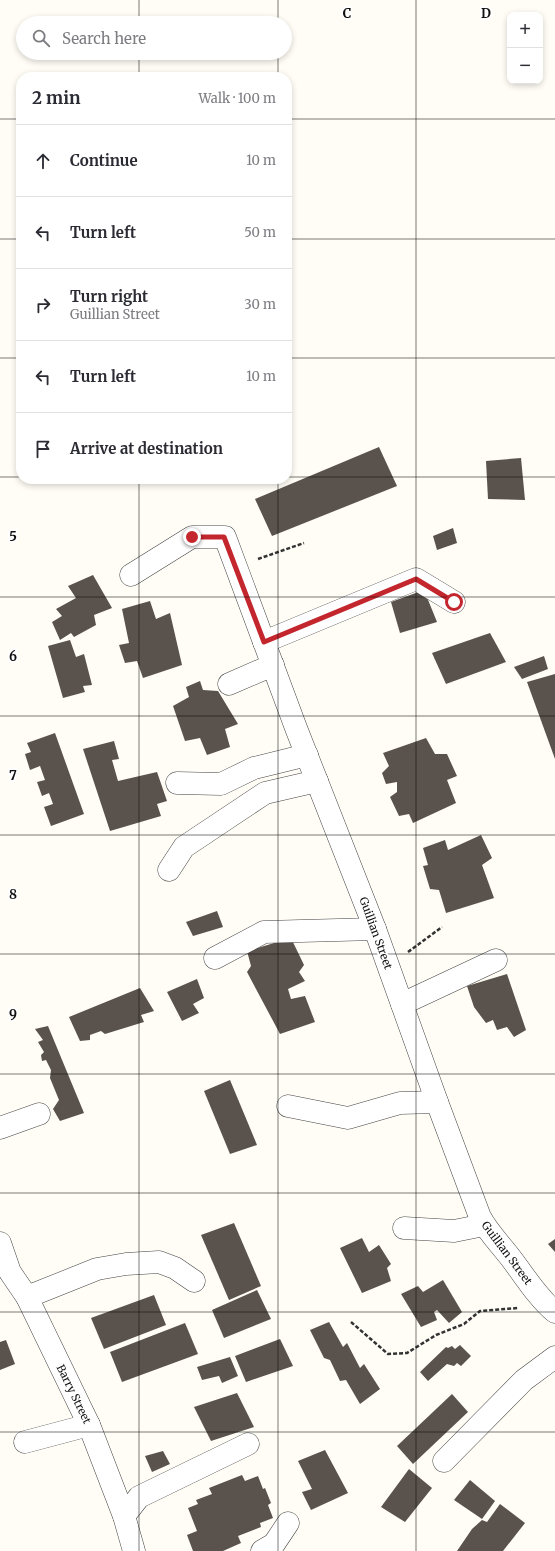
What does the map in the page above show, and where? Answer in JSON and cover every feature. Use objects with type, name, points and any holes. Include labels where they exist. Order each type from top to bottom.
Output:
[{"type":"street","name":"Guillian Street","points":[[131,576],[192,537],[224,537],[375,929],[437,1102],[484,1225],[551,1308]]},
{"type":"street","points":[[264,642],[416,579],[454,602]]},
{"type":"street","points":[[229,684],[273,665]]},
{"type":"street","points":[[177,783],[221,784],[254,768],[307,755]]},
{"type":"street","points":[[169,870],[184,847],[265,793],[317,781]]},
{"type":"street","points":[[215,958],[264,932],[375,929]]},
{"type":"street","points":[[302,942],[327,930]]},
{"type":"street","points":[[402,1004],[496,960]]},
{"type":"street","points":[[288,1106],[348,1118],[400,1103],[437,1102]]},
{"type":"street","points":[[0,1128],[39,1114]]},
{"type":"street","points":[[404,1228],[454,1231],[484,1225]]},
{"type":"street","name":"Barry Street","points":[[0,1243],[10,1272],[27,1297],[89,1425],[124,1516],[134,1551]]},
{"type":"street","points":[[27,1297],[97,1269],[126,1264],[159,1262],[175,1268],[194,1280]]},
{"type":"street","points":[[444,1461],[524,1380],[555,1357]]},
{"type":"street","points":[[25,1442],[89,1425]]},
{"type":"street","points":[[124,1516],[140,1497],[248,1444]]},
{"type":"street","points":[[262,1551],[274,1544],[288,1524]]},
{"type":"path","points":[[238,573],[258,559],[304,543]]},
{"type":"path","points":[[388,967],[442,927]]},
{"type":"path","points":[[351,1322],[388,1354],[406,1353],[436,1335],[464,1324],[480,1311],[551,1308]]},
{"type":"building","points":[[379,447],[397,486],[272,536],[255,499]]},
{"type":"building","points":[[521,458],[525,500],[488,499],[486,461]]},
{"type":"building","points":[[453,528],[457,543],[437,550],[433,536]]},
{"type":"building","points":[[93,575],[112,608],[94,615],[96,625],[74,637],[71,633],[60,640],[52,622],[62,616],[56,609],[76,598],[68,586]]},
{"type":"building","points":[[424,590],[437,622],[400,633],[391,602]]},
{"type":"building","points":[[150,601],[156,619],[170,613],[182,665],[143,678],[137,661],[125,663],[119,645],[129,643],[122,609]]},
{"type":"building","points":[[490,633],[506,662],[446,684],[432,653]]},
{"type":"building","points":[[70,640],[76,657],[84,654],[92,685],[83,686],[85,692],[63,698],[48,646]]},
{"type":"building","points":[[544,656],[548,669],[522,679],[514,667]]},
{"type":"building","points":[[555,674],[555,759],[527,682]]},
{"type":"building","points":[[200,681],[203,690],[218,691],[238,724],[225,729],[230,747],[207,755],[200,738],[185,741],[173,706],[189,697],[186,687]]},
{"type":"building","points":[[55,733],[84,814],[51,826],[44,807],[53,804],[49,793],[42,796],[37,782],[45,780],[40,766],[30,770],[25,754],[31,752],[27,743]]},
{"type":"building","points":[[426,738],[435,754],[447,754],[457,776],[447,780],[456,803],[413,823],[409,814],[399,816],[390,797],[397,792],[397,782],[386,784],[382,773],[389,766],[383,753]]},
{"type":"building","points":[[114,741],[119,759],[112,760],[118,781],[157,772],[167,801],[157,804],[161,816],[110,831],[83,749]]},
{"type":"building","points":[[481,835],[492,858],[482,865],[494,898],[446,913],[439,890],[430,889],[423,866],[428,865],[423,848],[445,840],[448,850]]},
{"type":"building","points":[[217,911],[223,927],[193,936],[186,922]]},
{"type":"building","points":[[291,938],[304,965],[299,972],[305,981],[288,989],[291,999],[305,996],[315,1022],[280,1034],[247,972],[251,966],[247,951]]},
{"type":"building","points":[[507,974],[526,1030],[514,1037],[507,1027],[497,1030],[493,1020],[486,1023],[474,1007],[467,986]]},
{"type":"building","points":[[197,979],[204,998],[193,1004],[199,1013],[182,1021],[167,992]]},
{"type":"building","points":[[140,988],[154,1011],[141,1015],[144,1022],[105,1034],[101,1031],[90,1035],[90,1040],[80,1041],[69,1017]]},
{"type":"building","points":[[48,1026],[84,1113],[60,1121],[53,1109],[59,1100],[50,1078],[51,1070],[46,1060],[42,1061],[41,1055],[44,1052],[38,1042],[43,1040],[35,1029]]},
{"type":"building","points":[[230,1080],[257,1145],[230,1154],[204,1091]]},
{"type":"building","points":[[234,1223],[261,1286],[229,1300],[201,1235]]},
{"type":"building","points":[[362,1238],[369,1252],[379,1245],[391,1264],[387,1268],[391,1281],[362,1293],[340,1248]]},
{"type":"building","points":[[555,1239],[555,1252],[548,1244]]},
{"type":"building","points":[[443,1280],[462,1312],[449,1323],[437,1310],[434,1312],[437,1320],[421,1327],[401,1294],[418,1286],[423,1292]]},
{"type":"building","points":[[257,1290],[271,1319],[224,1338],[212,1310]]},
{"type":"building","points":[[154,1295],[166,1325],[104,1349],[91,1318]]},
{"type":"building","points":[[329,1322],[343,1347],[347,1343],[360,1368],[364,1364],[380,1389],[360,1404],[346,1380],[340,1381],[330,1360],[324,1358],[310,1330]]},
{"type":"building","points":[[185,1323],[198,1354],[122,1382],[110,1352]]},
{"type":"building","points":[[280,1339],[293,1366],[246,1382],[235,1356]]},
{"type":"building","points":[[6,1340],[15,1364],[0,1370],[0,1342]]},
{"type":"building","points":[[460,1345],[471,1356],[461,1366],[457,1363],[454,1366],[447,1364],[428,1381],[420,1372],[446,1347],[448,1348],[452,1346],[455,1349]]},
{"type":"building","points":[[230,1357],[238,1376],[222,1383],[219,1376],[202,1380],[197,1367]]},
{"type":"building","points":[[237,1393],[254,1427],[211,1441],[194,1407]]},
{"type":"building","points":[[452,1394],[468,1412],[413,1464],[397,1446]]},
{"type":"building","points":[[325,1450],[348,1493],[311,1510],[302,1492],[312,1489],[298,1461]]},
{"type":"building","points":[[163,1451],[170,1464],[152,1472],[145,1456]]},
{"type":"building","points":[[409,1469],[432,1488],[405,1522],[381,1507]]},
{"type":"building","points":[[242,1475],[245,1481],[258,1476],[271,1503],[268,1505],[273,1518],[260,1523],[261,1527],[238,1536],[241,1543],[223,1551],[193,1551],[187,1535],[197,1531],[188,1508],[198,1504],[196,1500],[212,1494],[209,1488]]},
{"type":"building","points":[[470,1480],[495,1501],[482,1519],[454,1500]]},
{"type":"building","points":[[500,1504],[525,1523],[503,1551],[457,1551],[472,1529],[482,1520],[487,1522]]},
{"type":"route","points":[[192,537],[224,537],[264,642],[416,579],[454,602]]}]
